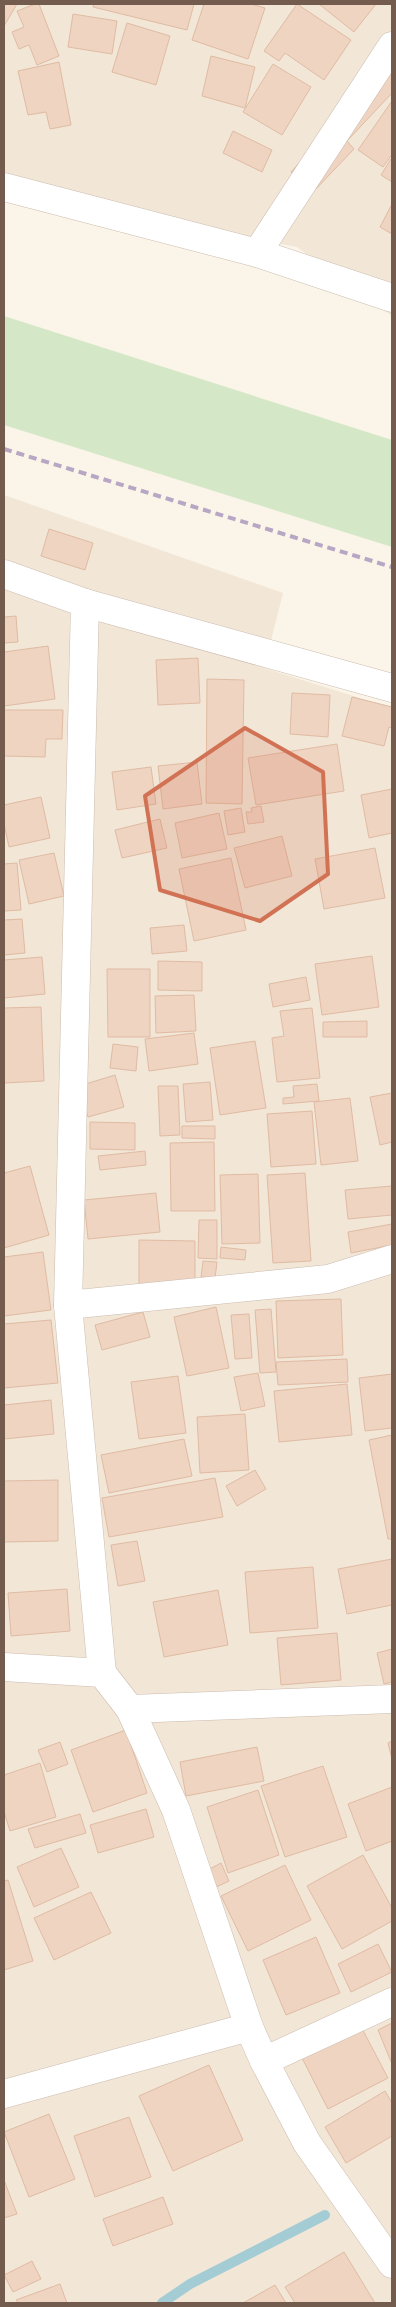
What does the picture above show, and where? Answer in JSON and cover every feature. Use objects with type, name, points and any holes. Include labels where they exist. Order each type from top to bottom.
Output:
[{"type":"street","points":[[257,253],[392,46]]},
{"type":"street","points":[[4,187],[257,253],[392,298]]},
{"type":"street","points":[[4,574],[85,603],[392,688]]},
{"type":"street","points":[[85,603],[68,1305],[102,1673],[130,1709],[176,1810],[249,2027],[264,2061],[307,2144],[392,2264]]},
{"type":"street","points":[[68,1305],[328,1279],[392,1259]]},
{"type":"street","points":[[4,1667],[102,1673]]},
{"type":"street","points":[[130,1709],[392,1699]]},
{"type":"street","points":[[264,2061],[392,2002]]},
{"type":"street","points":[[4,2094],[249,2027]]},
{"type":"highlighted area","points":[[245,728],[323,772],[328,874],[260,921],[160,890],[145,796]]},
{"type":"shaded area","points":[[4,4],[392,4],[392,316],[297,247],[42,200],[4,182]]},
{"type":"shaded area","points":[[4,495],[283,593],[264,668],[392,708],[392,2303],[4,2303]]},
{"type":"green space","points":[[4,316],[392,440],[392,547],[4,425]]},
{"type":"building","points":[[4,4],[17,4],[4,26]]},
{"type":"building","points":[[39,4],[59,56],[37,65],[29,45],[19,49],[12,32],[24,27],[17,11]]},
{"type":"building","points":[[94,4],[194,4],[187,30],[93,7]]},
{"type":"building","points":[[204,4],[251,4],[265,8],[248,59],[192,40]]},
{"type":"building","points":[[297,4],[351,40],[324,80],[285,53],[279,61],[264,51]]},
{"type":"building","points":[[319,4],[376,4],[354,32]]},
{"type":"building","points":[[73,14],[117,21],[112,54],[68,47]]},
{"type":"building","points":[[127,23],[170,36],[156,85],[112,72]]},
{"type":"building","points":[[211,56],[255,67],[245,108],[202,96]]},
{"type":"building","points":[[59,62],[71,125],[50,129],[46,112],[28,115],[18,71]]},
{"type":"building","points":[[392,62],[392,93],[347,141],[354,149],[313,192],[291,172]]},
{"type":"building","points":[[273,64],[311,87],[282,135],[243,112]]},
{"type":"building","points":[[392,101],[392,157],[383,167],[358,150]]},
{"type":"building","points":[[233,131],[272,150],[262,172],[223,153]]},
{"type":"building","points":[[391,159],[392,161],[392,182],[381,175]]},
{"type":"building","points":[[392,204],[392,234],[380,227]]},
{"type":"building","points":[[49,529],[93,543],[85,570],[41,556]]},
{"type":"building","points":[[16,616],[18,642],[4,643],[4,617]]},
{"type":"building","points":[[48,646],[55,699],[4,706],[4,652]]},
{"type":"building","points":[[198,658],[200,703],[158,705],[156,660]]},
{"type":"building","points":[[207,679],[244,680],[242,804],[206,803]]},
{"type":"building","points":[[292,693],[330,695],[328,737],[290,734]]},
{"type":"building","points":[[352,697],[392,707],[392,728],[389,727],[384,746],[342,736]]},
{"type":"building","points":[[4,710],[63,710],[62,739],[46,739],[45,757],[4,756]]},
{"type":"building","points":[[337,744],[344,791],[256,805],[248,758]]},
{"type":"building","points":[[197,762],[202,804],[163,809],[158,766]]},
{"type":"building","points":[[151,767],[156,804],[117,810],[112,772]]},
{"type":"building","points":[[392,789],[392,833],[369,838],[361,795]]},
{"type":"building","points":[[41,797],[50,838],[9,847],[4,824],[4,805]]},
{"type":"building","points":[[261,806],[264,822],[248,824],[246,812],[252,812],[251,808]]},
{"type":"building","points":[[241,808],[245,832],[228,835],[224,811]]},
{"type":"building","points":[[219,813],[227,849],[182,858],[175,823]]},
{"type":"building","points":[[160,819],[167,848],[122,858],[115,830]]},
{"type":"building","points":[[282,836],[292,876],[245,888],[234,848]]},
{"type":"building","points":[[375,848],[385,898],[324,909],[315,859]]},
{"type":"building","points":[[54,853],[64,896],[29,904],[19,860]]},
{"type":"building","points":[[231,858],[246,930],[194,941],[179,869]]},
{"type":"building","points":[[17,863],[21,910],[4,911],[4,864]]},
{"type":"building","points":[[22,919],[25,953],[4,955],[4,920]]},
{"type":"building","points":[[184,925],[187,951],[152,954],[150,928]]},
{"type":"building","points":[[372,956],[379,1007],[322,1015],[315,964]]},
{"type":"building","points":[[42,957],[45,994],[4,998],[4,960]]},
{"type":"building","points":[[158,961],[202,962],[202,991],[158,990]]},
{"type":"building","points":[[107,969],[150,969],[150,1037],[108,1037]]},
{"type":"building","points":[[306,977],[310,1000],[273,1007],[269,984]]},
{"type":"building","points":[[194,995],[196,1031],[156,1033],[155,996]]},
{"type":"building","points":[[41,1007],[44,1081],[4,1083],[4,1008]]},
{"type":"building","points":[[312,1008],[320,1078],[277,1082],[272,1038],[284,1036],[280,1011]]},
{"type":"building","points":[[367,1021],[367,1037],[323,1037],[323,1022]]},
{"type":"building","points":[[194,1033],[198,1064],[149,1071],[145,1039]]},
{"type":"building","points":[[255,1041],[266,1108],[220,1115],[210,1048]]},
{"type":"building","points":[[113,1044],[138,1047],[136,1071],[110,1068]]},
{"type":"building","points":[[115,1075],[124,1107],[88,1117],[79,1086]]},
{"type":"building","points":[[210,1082],[213,1120],[186,1122],[183,1084]]},
{"type":"building","points":[[317,1084],[319,1101],[283,1104],[283,1098],[294,1097],[293,1086]]},
{"type":"building","points":[[158,1086],[178,1086],[180,1135],[160,1136]]},
{"type":"building","points":[[392,1093],[392,1142],[380,1145],[370,1097]]},
{"type":"building","points":[[350,1098],[358,1161],[321,1165],[314,1102]]},
{"type":"building","points":[[312,1111],[316,1164],[271,1167],[267,1114]]},
{"type":"building","points":[[90,1122],[135,1123],[135,1150],[90,1149]]},
{"type":"building","points":[[182,1126],[215,1126],[215,1139],[182,1138]]},
{"type":"building","points":[[214,1142],[215,1211],[171,1211],[170,1143]]},
{"type":"building","points":[[145,1151],[146,1165],[100,1170],[98,1156]]},
{"type":"building","points":[[30,1166],[49,1235],[4,1248],[4,1173]]},
{"type":"building","points":[[305,1173],[311,1261],[273,1263],[267,1175]]},
{"type":"building","points":[[258,1174],[260,1243],[222,1244],[220,1175]]},
{"type":"building","points":[[392,1186],[392,1215],[348,1219],[345,1190]]},
{"type":"building","points":[[156,1193],[160,1232],[88,1239],[84,1200]]},
{"type":"building","points":[[199,1220],[217,1220],[217,1259],[198,1258]]},
{"type":"building","points":[[392,1224],[392,1245],[351,1253],[348,1232]]},
{"type":"building","points":[[139,1240],[195,1241],[195,1290],[139,1289]]},
{"type":"building","points":[[221,1247],[246,1250],[245,1260],[220,1258]]},
{"type":"building","points":[[43,1252],[51,1310],[4,1316],[4,1257]]},
{"type":"building","points":[[203,1261],[217,1262],[215,1278],[201,1277]]},
{"type":"building","points":[[341,1299],[343,1355],[278,1358],[276,1301]]},
{"type":"building","points":[[216,1307],[229,1368],[187,1376],[174,1317]]},
{"type":"building","points":[[271,1309],[276,1372],[260,1373],[255,1310]]},
{"type":"building","points":[[143,1312],[150,1337],[102,1350],[95,1325]]},
{"type":"building","points":[[249,1314],[252,1358],[235,1359],[231,1315]]},
{"type":"building","points":[[51,1320],[58,1383],[4,1388],[4,1324]]},
{"type":"building","points":[[347,1359],[348,1382],[278,1385],[276,1362]]},
{"type":"building","points":[[258,1373],[265,1406],[241,1411],[234,1377]]},
{"type":"building","points":[[392,1374],[392,1428],[365,1431],[359,1378]]},
{"type":"building","points":[[178,1376],[186,1433],[139,1439],[131,1382]]},
{"type":"building","points":[[347,1384],[352,1435],[279,1442],[274,1391]]},
{"type":"building","points":[[51,1400],[54,1434],[4,1439],[4,1405]]},
{"type":"building","points":[[245,1414],[249,1470],[200,1473],[197,1417]]},
{"type":"building","points":[[392,1435],[392,1539],[388,1539],[369,1440]]},
{"type":"building","points":[[184,1439],[192,1476],[109,1493],[101,1455]]},
{"type":"building","points":[[255,1470],[266,1489],[237,1506],[226,1486]]},
{"type":"building","points":[[215,1478],[223,1517],[109,1537],[102,1498]]},
{"type":"building","points":[[58,1480],[58,1541],[4,1542],[4,1481]]},
{"type":"building","points":[[137,1541],[145,1581],[118,1586],[111,1545]]},
{"type":"building","points":[[392,1559],[392,1605],[347,1614],[338,1569]]},
{"type":"building","points":[[313,1567],[318,1628],[250,1633],[245,1572]]},
{"type":"building","points":[[67,1589],[70,1631],[11,1636],[8,1593]]},
{"type":"building","points":[[218,1590],[228,1645],[164,1657],[153,1602]]},
{"type":"building","points":[[337,1633],[341,1680],[281,1685],[277,1638]]},
{"type":"building","points":[[392,1649],[392,1682],[384,1684],[377,1653]]},
{"type":"building","points":[[126,1730],[147,1793],[93,1812],[71,1750]]},
{"type":"building","points":[[392,1741],[392,1759],[388,1743]]},
{"type":"building","points":[[60,1742],[68,1764],[47,1772],[38,1750]]},
{"type":"building","points":[[257,1747],[264,1781],[186,1796],[180,1762]]},
{"type":"building","points":[[40,1763],[56,1817],[10,1831],[4,1812],[4,1775]]},
{"type":"building","points":[[323,1766],[347,1837],[285,1857],[261,1786]]},
{"type":"building","points":[[392,1787],[392,1841],[366,1851],[348,1804]]},
{"type":"building","points":[[258,1790],[279,1855],[228,1873],[207,1807]]},
{"type":"building","points":[[146,1809],[154,1837],[98,1853],[90,1825]]},
{"type":"building","points":[[80,1814],[86,1833],[35,1848],[28,1829]]},
{"type":"building","points":[[61,1848],[79,1887],[34,1907],[17,1867]]},
{"type":"building","points":[[363,1855],[392,1908],[392,1921],[342,1949],[307,1886]]},
{"type":"building","points":[[221,1863],[229,1881],[212,1889],[204,1872]]},
{"type":"building","points":[[285,1865],[311,1920],[248,1951],[221,1896]]},
{"type":"building","points":[[8,1880],[33,1961],[4,1970],[4,1881]]},
{"type":"building","points":[[91,1892],[111,1933],[54,1960],[34,1918]]},
{"type":"building","points":[[316,1937],[340,1993],[286,2015],[263,1960]]},
{"type":"building","points":[[378,1944],[392,1972],[351,1992],[338,1964]]},
{"type":"building","points":[[358,2021],[388,2078],[328,2109],[299,2052]]},
{"type":"building","points":[[392,2023],[392,2064],[378,2030]]},
{"type":"building","points":[[209,2065],[243,2140],[173,2171],[139,2096]]},
{"type":"building","points":[[385,2091],[392,2103],[392,2136],[346,2163],[325,2127]]},
{"type":"building","points":[[49,2114],[75,2179],[29,2197],[4,2132]]},
{"type":"building","points":[[129,2117],[151,2177],[95,2197],[74,2136]]},
{"type":"building","points":[[4,2180],[17,2214],[4,2218]]},
{"type":"building","points":[[163,2197],[173,2224],[113,2246],[103,2219]]},
{"type":"building","points":[[344,2252],[375,2303],[295,2303],[285,2287]]},
{"type":"building","points":[[32,2261],[41,2279],[13,2292],[4,2275]]},
{"type":"building","points":[[60,2284],[67,2303],[18,2303],[16,2300]]},
{"type":"building","points":[[275,2285],[286,2303],[243,2303]]},
{"type":"waterway","points":[[162,2303],[190,2284],[325,2215]]},
{"type":"railway","points":[[4,449],[392,567]]}]
